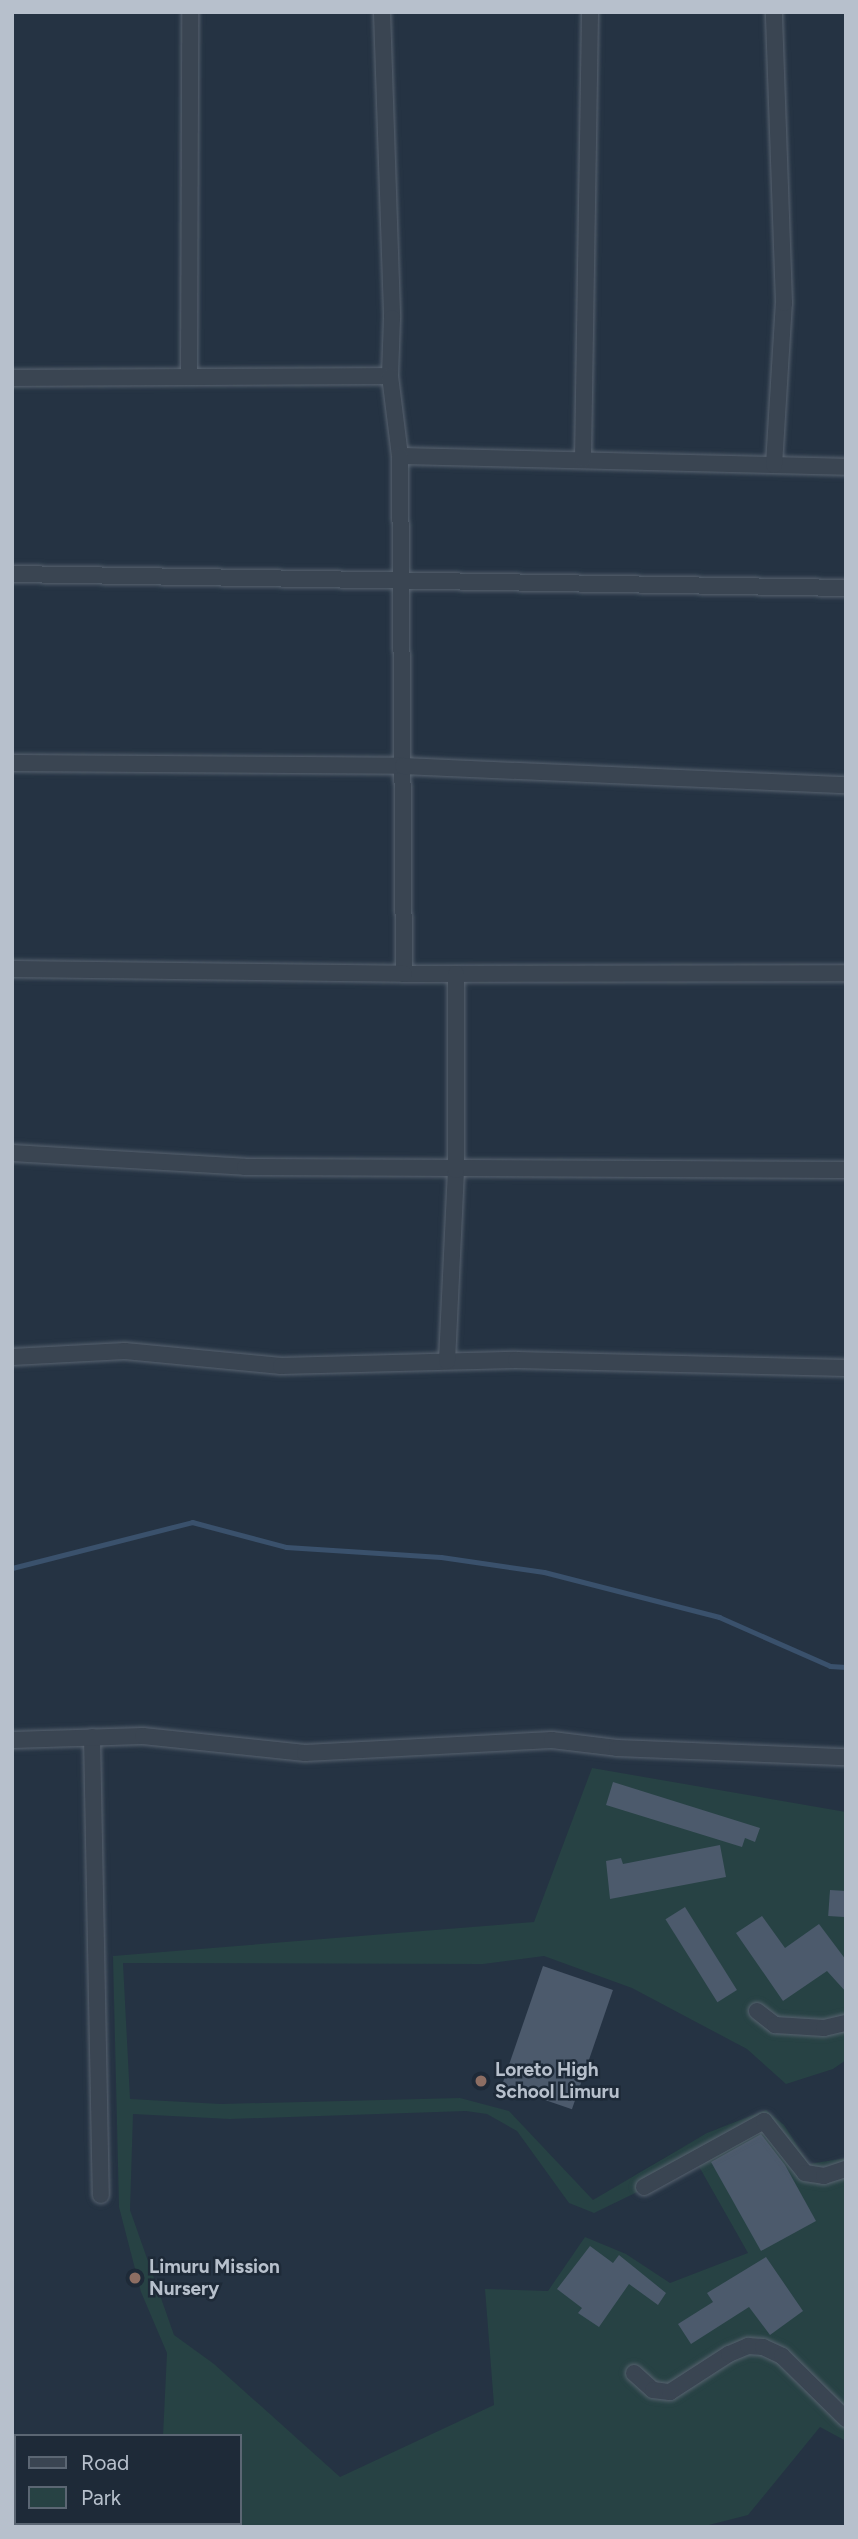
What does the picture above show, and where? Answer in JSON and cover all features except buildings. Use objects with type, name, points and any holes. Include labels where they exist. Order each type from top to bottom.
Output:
[{"type":"street","points":[[189,375],[190,12]]},
{"type":"street","points":[[382,12],[393,318],[390,376],[400,456],[404,578],[404,974]]},
{"type":"street","points":[[583,459],[590,12]]},
{"type":"street","points":[[774,12],[784,303],[774,465]]},
{"type":"street","points":[[12,378],[390,376]]},
{"type":"street","points":[[400,456],[846,467]]},
{"type":"street","points":[[12,575],[404,578],[846,588]]},
{"type":"street","points":[[12,763],[403,766],[846,785]]},
{"type":"street","points":[[12,969],[404,974],[846,973]]},
{"type":"street","points":[[447,1361],[456,1170],[456,974]]},
{"type":"street","points":[[12,1153],[244,1167],[846,1170]]},
{"type":"street","points":[[12,1357],[125,1351],[281,1366],[447,1361],[846,1368]]},
{"type":"street","points":[[92,1737],[102,2195]]},
{"type":"street","points":[[12,1740],[92,1737],[207,1740],[305,1753],[552,1740],[617,1748],[846,1757]]},
{"type":"street","points":[[757,2011],[775,2025],[824,2028],[846,2023]]},
{"type":"street","points":[[644,2187],[764,2121],[806,2173],[816,2176],[846,2169]]},
{"type":"street","points":[[634,2373],[653,2390],[670,2392],[729,2354],[748,2346],[764,2347],[782,2356],[846,2419]]},
{"type":"green space","points":[[592,1768],[846,1812],[846,2060],[833,2069],[786,2084],[747,2049],[632,1988],[544,1956],[483,1964],[123,1963],[130,2099],[221,2104],[460,2098],[509,2111],[593,2200],[707,2133],[766,2110],[784,2125],[809,2164],[846,2158],[846,2441],[820,2427],[748,2515],[701,2527],[158,2527],[242,2525],[242,2434],[163,2434],[167,2353],[141,2292],[119,2207],[113,1956],[534,1922]],"holes":[[[466,2111],[487,2114],[517,2131],[569,2203],[594,2213],[697,2163],[748,2253],[670,2283],[626,2254],[585,2237],[548,2291],[485,2289],[494,2405],[340,2477],[214,2364],[174,2335],[130,2210],[133,2114],[230,2119]]]},
{"type":"waterway","points":[[12,1568],[192,1522],[286,1547],[441,1557],[544,1572],[719,1617],[830,1666],[846,1667]]},
{"type":"place","name":"Loreto High School Limuru","points":[[481,2081]]},
{"type":"place","name":"Limuru Mission Nursery","points":[[135,2278]]}]
